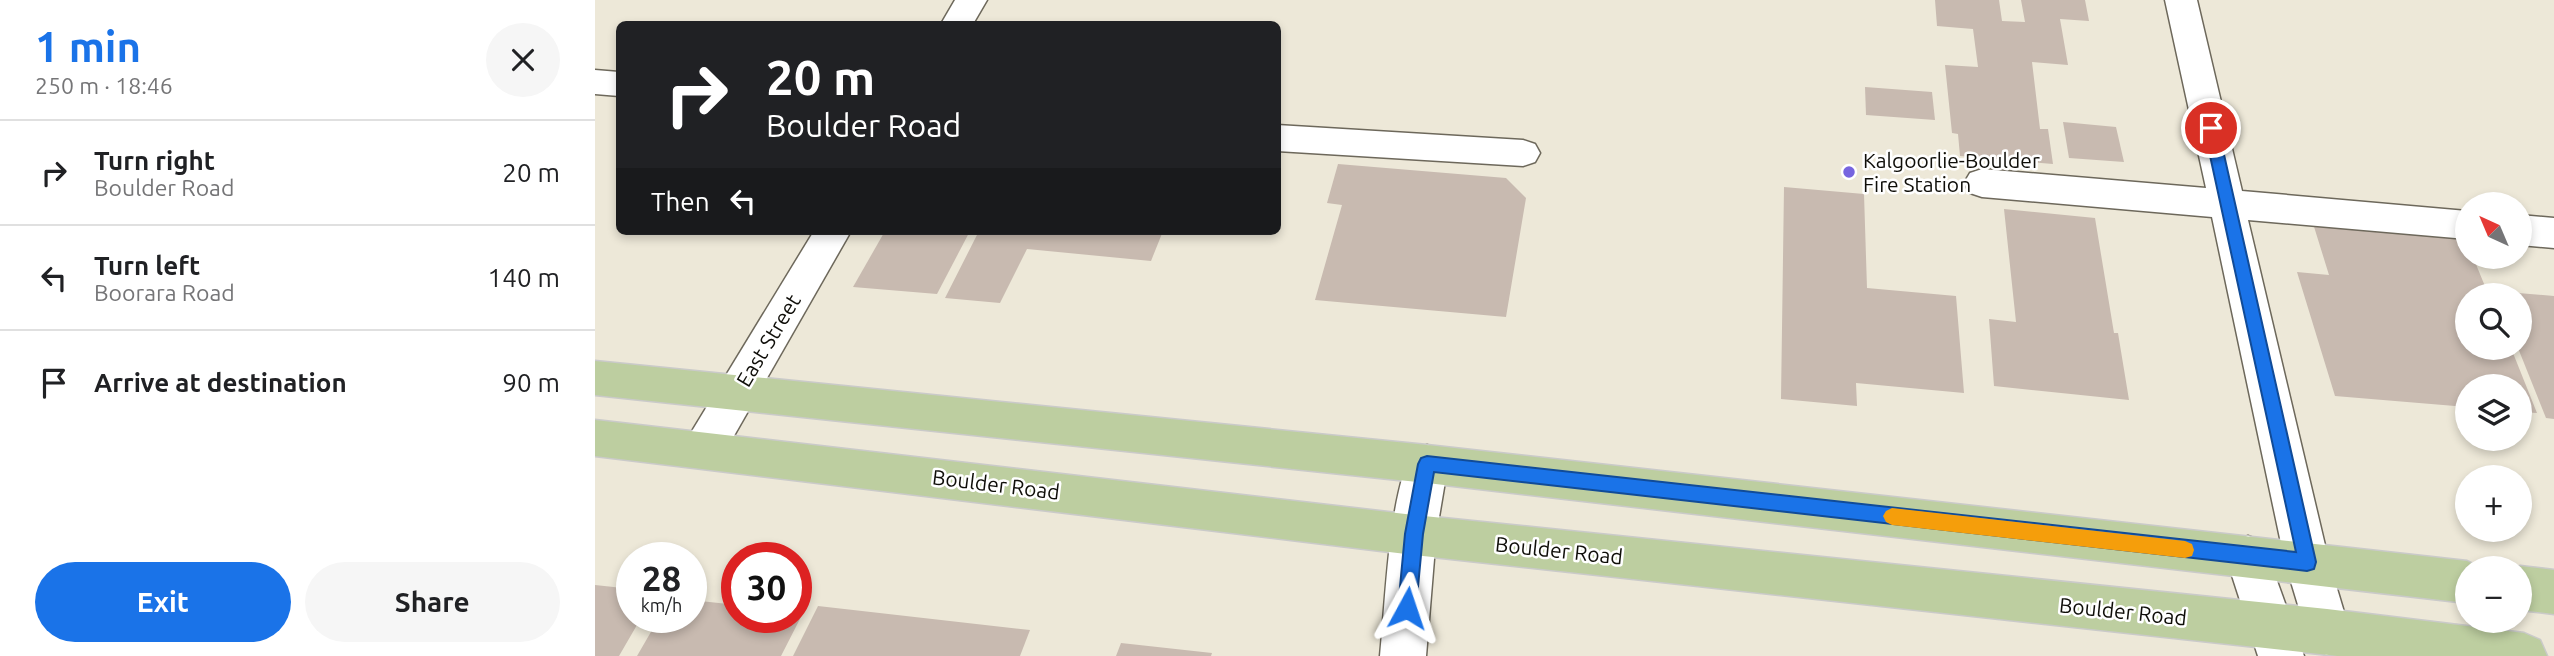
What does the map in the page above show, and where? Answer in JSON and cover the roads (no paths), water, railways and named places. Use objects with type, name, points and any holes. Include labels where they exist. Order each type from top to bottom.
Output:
[{"type":"main road","points":[[595,379],[1427,464],[2455,580]]},
{"type":"main road","name":"Boulder Road","points":[[595,438],[1414,534],[2276,641],[2327,632],[2524,656]]},
{"type":"main road","points":[[2532,589],[2554,592]]},
{"type":"street","points":[[959,21],[971,0]]},
{"type":"street","points":[[2181,0],[2307,562],[2327,632]]},
{"type":"street","points":[[595,82],[616,84]]},
{"type":"street","points":[[1281,138],[1523,153]]},
{"type":"street","points":[[1982,183],[2455,224]]},
{"type":"street","points":[[2532,231],[2554,233]]},
{"type":"street","name":"East Street","points":[[704,449],[831,235]]},
{"type":"street","points":[[1403,656],[1414,534],[1427,464]]},
{"type":"street","points":[[2248,557],[2276,641]]},
{"type":"place","name":"Kalgoorlie-Boulder Fire Station","points":[[1849,172]]}]
